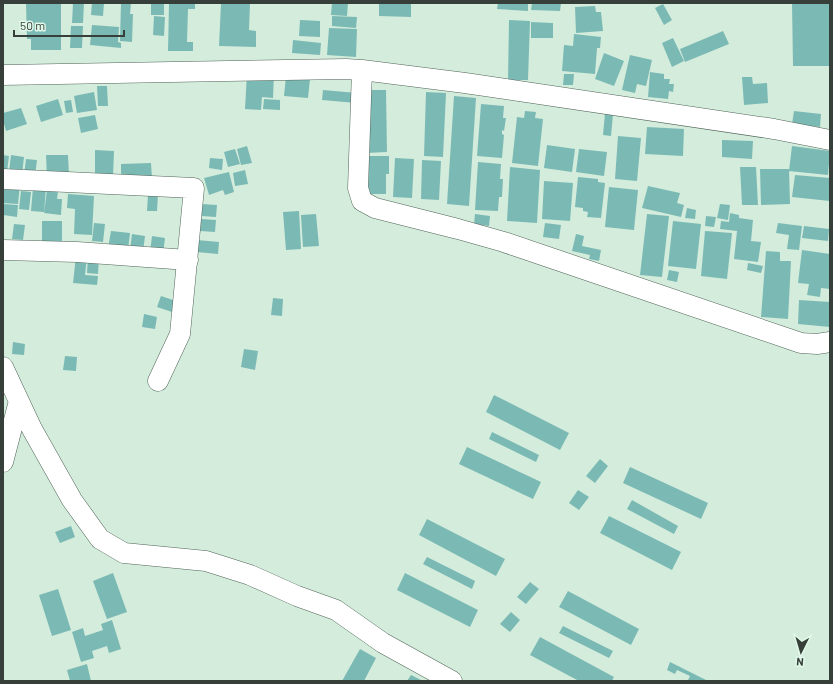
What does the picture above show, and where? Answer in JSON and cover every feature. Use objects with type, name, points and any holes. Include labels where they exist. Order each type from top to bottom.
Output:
[{"type":"street","points":[[3,75],[362,70],[465,83],[774,129],[830,140]]},
{"type":"street","points":[[362,70],[358,188],[362,201],[375,208],[504,242],[801,342],[817,344],[830,342]]},
{"type":"street","points":[[3,179],[194,188],[180,334],[158,381]]},
{"type":"street","points":[[3,250],[76,252],[188,260]]},
{"type":"street","points":[[3,366],[32,429],[72,500],[100,539],[124,553],[206,561],[250,575],[297,596],[336,610],[383,643],[452,681]]},
{"type":"street","points":[[3,462],[19,401]]},
{"type":"building","points":[[26,3],[61,3],[61,50],[31,50],[31,39],[27,39]]},
{"type":"building","points":[[73,3],[84,3],[83,23],[72,23]]},
{"type":"building","points":[[92,3],[104,3],[103,16],[91,15]]},
{"type":"building","points":[[121,3],[131,3],[130,14],[133,14],[132,42],[120,41]]},
{"type":"building","points":[[151,3],[164,3],[164,15],[151,15]]},
{"type":"building","points":[[169,3],[195,3],[195,9],[188,9],[187,42],[193,42],[193,51],[168,51]]},
{"type":"building","points":[[221,3],[250,3],[249,30],[256,31],[256,47],[219,46]]},
{"type":"building","points":[[332,3],[348,3],[347,16],[331,15]]},
{"type":"building","points":[[379,3],[411,3],[411,17],[379,16]]},
{"type":"building","points":[[498,3],[528,3],[528,11],[497,9]]},
{"type":"building","points":[[532,3],[561,3],[560,11],[531,10]]},
{"type":"building","points":[[792,3],[830,3],[830,66],[793,66]]},
{"type":"building","points":[[663,4],[672,20],[664,25],[655,8]]},
{"type":"building","points":[[595,6],[596,12],[601,12],[603,31],[576,33],[575,7]]},
{"type":"building","points":[[154,16],[165,17],[164,36],[153,35]]},
{"type":"building","points":[[332,16],[357,17],[356,28],[332,26]]},
{"type":"building","points":[[300,20],[320,21],[320,37],[299,36]]},
{"type":"building","points":[[509,20],[530,21],[528,80],[508,80]]},
{"type":"building","points":[[531,22],[553,23],[553,38],[531,38]]},
{"type":"building","points":[[92,25],[119,27],[118,42],[121,43],[121,48],[90,45]]},
{"type":"building","points":[[71,26],[83,26],[82,48],[70,48]]},
{"type":"building","points":[[329,28],[357,29],[356,57],[327,55]]},
{"type":"building","points":[[723,31],[729,44],[685,62],[680,49]]},
{"type":"building","points":[[574,34],[601,37],[600,48],[597,48],[595,74],[562,71],[564,45],[573,46]]},
{"type":"building","points":[[673,38],[684,61],[672,67],[662,43]]},
{"type":"building","points":[[293,40],[321,43],[320,55],[292,53]]},
{"type":"building","points":[[604,53],[624,61],[614,86],[595,79]]},
{"type":"building","points":[[630,55],[652,60],[646,86],[637,84],[635,93],[622,90]]},
{"type":"building","points":[[650,72],[664,74],[664,79],[670,79],[669,84],[674,84],[673,92],[669,91],[668,99],[648,97]]},
{"type":"building","points":[[247,73],[274,74],[273,98],[262,97],[261,110],[245,109]]},
{"type":"building","points":[[564,74],[574,74],[573,85],[563,85]]},
{"type":"building","points":[[286,76],[310,79],[308,98],[284,96]]},
{"type":"building","points":[[742,77],[752,77],[753,84],[767,83],[768,103],[744,105]]},
{"type":"building","points":[[97,86],[107,86],[108,106],[98,106]]},
{"type":"building","points":[[323,90],[357,93],[356,103],[322,100]]},
{"type":"building","points":[[365,90],[386,90],[387,152],[366,153]]},
{"type":"building","points":[[94,92],[97,110],[77,113],[74,96]]},
{"type":"building","points":[[426,92],[446,93],[443,157],[424,156]]},
{"type":"building","points":[[454,96],[476,98],[469,206],[447,204]]},
{"type":"building","points":[[58,99],[63,115],[41,122],[36,106]]},
{"type":"building","points":[[264,99],[280,100],[280,110],[263,109]]},
{"type":"building","points":[[71,100],[73,112],[66,113],[64,101]]},
{"type":"building","points":[[481,104],[504,106],[503,118],[506,118],[504,131],[502,130],[502,134],[504,135],[502,158],[477,156]]},
{"type":"building","points":[[21,108],[27,124],[6,131],[3,113]]},
{"type":"building","points":[[525,111],[536,112],[535,118],[543,119],[538,166],[512,163],[517,117],[524,118]]},
{"type":"building","points":[[794,111],[821,114],[820,127],[792,124]]},
{"type":"building","points":[[605,113],[613,114],[611,136],[603,135]]},
{"type":"building","points":[[95,115],[98,129],[81,133],[78,118]]},
{"type":"building","points":[[647,127],[684,129],[683,156],[645,154]]},
{"type":"building","points":[[618,136],[641,138],[637,181],[615,179]]},
{"type":"building","points":[[722,140],[753,141],[752,159],[722,157]]},
{"type":"building","points":[[547,145],[575,149],[572,172],[544,168]]},
{"type":"building","points":[[247,146],[252,163],[241,165],[237,149]]},
{"type":"building","points":[[792,146],[830,151],[828,175],[789,171]]},
{"type":"building","points":[[235,149],[240,164],[228,167],[224,152]]},
{"type":"building","points":[[579,149],[607,152],[604,176],[576,172]]},
{"type":"building","points":[[95,150],[114,151],[113,177],[95,177]]},
{"type":"building","points":[[3,155],[9,156],[7,172],[3,171]]},
{"type":"building","points":[[11,155],[24,157],[22,174],[9,172]]},
{"type":"building","points":[[46,155],[68,155],[69,176],[47,177]]},
{"type":"building","points":[[369,156],[389,156],[389,174],[386,174],[386,194],[368,194]]},
{"type":"building","points":[[210,158],[223,159],[222,170],[209,168]]},
{"type":"building","points":[[395,158],[414,159],[412,198],[393,197]]},
{"type":"building","points":[[26,159],[37,160],[35,176],[24,175]]},
{"type":"building","points":[[422,160],[441,161],[439,200],[421,199]]},
{"type":"building","points":[[478,162],[501,164],[500,179],[503,179],[502,197],[499,197],[498,211],[475,210]]},
{"type":"building","points":[[151,163],[152,178],[121,179],[121,164]]},
{"type":"building","points":[[510,167],[540,170],[537,223],[507,221]]},
{"type":"building","points":[[740,167],[756,167],[758,205],[742,205]]},
{"type":"building","points":[[760,169],[789,169],[790,204],[761,205]]},
{"type":"building","points":[[245,170],[248,184],[235,186],[233,173]]},
{"type":"building","points":[[229,172],[234,192],[225,195],[223,190],[209,195],[204,178]]},
{"type":"building","points":[[795,175],[830,178],[830,201],[792,197]]},
{"type":"building","points":[[578,177],[598,179],[598,182],[605,183],[601,218],[587,217],[588,212],[583,211],[583,208],[575,207]]},
{"type":"building","points":[[544,181],[573,183],[570,221],[542,219]]},
{"type":"building","points":[[3,183],[20,184],[18,204],[3,203]]},
{"type":"building","points":[[648,186],[680,193],[677,203],[684,205],[681,217],[642,208]]},
{"type":"building","points":[[33,187],[46,188],[44,212],[31,211]]},
{"type":"building","points":[[609,187],[638,190],[634,230],[605,227]]},
{"type":"building","points":[[47,190],[58,191],[57,199],[62,199],[61,215],[44,213]]},
{"type":"building","points":[[21,191],[31,192],[29,210],[19,209]]},
{"type":"building","points":[[68,194],[94,196],[92,235],[74,234],[75,209],[67,208]]},
{"type":"building","points":[[148,195],[158,195],[157,211],[147,211]]},
{"type":"building","points":[[3,204],[18,205],[17,217],[3,215]]},
{"type":"building","points":[[202,204],[217,205],[216,217],[201,216]]},
{"type":"building","points":[[720,204],[730,205],[728,220],[717,218]]},
{"type":"building","points":[[687,208],[696,210],[695,219],[685,218]]},
{"type":"building","points":[[299,211],[301,249],[286,250],[283,212]]},
{"type":"building","points":[[730,213],[739,215],[739,218],[753,220],[751,241],[761,242],[758,262],[734,259],[737,231],[720,229],[721,221],[729,222]]},
{"type":"building","points":[[316,214],[319,246],[303,247],[301,215]]},
{"type":"building","points":[[475,214],[490,216],[489,226],[474,224]]},
{"type":"building","points":[[647,214],[669,216],[662,277],[640,275]]},
{"type":"building","points":[[706,216],[716,217],[714,227],[705,226]]},
{"type":"building","points":[[201,219],[216,220],[215,232],[200,231]]},
{"type":"building","points":[[42,221],[62,221],[62,241],[42,241]]},
{"type":"building","points":[[673,221],[701,224],[696,269],[668,266]]},
{"type":"building","points":[[94,223],[105,224],[103,242],[92,241]]},
{"type":"building","points":[[545,223],[561,225],[559,239],[543,237]]},
{"type":"building","points":[[778,223],[802,226],[799,250],[787,249],[789,235],[776,233]]},
{"type":"building","points":[[14,224],[25,225],[23,240],[12,239]]},
{"type":"building","points":[[804,226],[829,229],[828,241],[802,238]]},
{"type":"building","points":[[111,231],[130,233],[128,250],[108,248]]},
{"type":"building","points":[[705,231],[732,233],[727,279],[701,276]]},
{"type":"building","points":[[132,234],[145,236],[143,252],[130,250]]},
{"type":"building","points":[[576,234],[584,236],[582,246],[601,250],[599,261],[589,259],[590,255],[572,251]]},
{"type":"building","points":[[152,236],[165,238],[163,254],[150,252]]},
{"type":"building","points":[[197,240],[219,242],[218,254],[196,252]]},
{"type":"building","points":[[802,250],[830,254],[830,289],[821,288],[820,297],[807,295],[809,284],[798,283]]},
{"type":"building","points":[[766,251],[780,252],[780,261],[791,261],[788,319],[761,317]]},
{"type":"building","points":[[76,256],[87,257],[85,275],[98,276],[97,285],[73,283]]},
{"type":"building","points":[[88,257],[99,257],[98,274],[87,273]]},
{"type":"building","points":[[748,263],[763,266],[761,273],[747,270]]},
{"type":"building","points":[[669,270],[679,272],[677,282],[667,280]]},
{"type":"building","points":[[161,296],[176,301],[172,312],[157,307]]},
{"type":"building","points":[[273,298],[283,299],[282,316],[271,315]]},
{"type":"building","points":[[799,300],[830,302],[830,327],[798,324]]},
{"type":"building","points":[[144,314],[157,317],[155,329],[142,327]]},
{"type":"building","points":[[13,342],[25,344],[24,355],[12,354]]},
{"type":"building","points":[[244,349],[258,351],[255,370],[241,367]]},
{"type":"building","points":[[65,356],[77,357],[76,371],[63,370]]},
{"type":"building","points":[[494,395],[569,433],[560,450],[486,412]]},
{"type":"building","points":[[492,432],[539,455],[536,462],[489,439]]},
{"type":"building","points":[[467,447],[541,482],[533,499],[459,464]]},
{"type":"building","points":[[600,459],[608,466],[595,483],[586,476]]},
{"type":"building","points":[[630,467],[708,503],[701,519],[623,483]]},
{"type":"building","points":[[578,490],[589,497],[579,510],[569,503]]},
{"type":"building","points":[[632,500],[678,526],[674,534],[627,509]]},
{"type":"building","points":[[609,516],[681,552],[672,570],[600,533]]},
{"type":"building","points":[[427,519],[505,559],[496,576],[419,535]]},
{"type":"building","points":[[71,526],[75,537],[60,543],[55,532]]},
{"type":"building","points":[[427,557],[475,581],[472,589],[423,564]]},
{"type":"building","points":[[113,573],[127,612],[107,619],[93,581]]},
{"type":"building","points":[[405,573],[478,610],[470,627],[397,590]]},
{"type":"building","points":[[530,582],[539,589],[526,604],[517,597]]},
{"type":"building","points":[[58,589],[71,630],[52,636],[39,595]]},
{"type":"building","points":[[568,591],[639,629],[631,645],[559,607]]},
{"type":"building","points":[[511,612],[520,620],[510,632],[500,624]]},
{"type":"building","points":[[112,620],[121,649],[109,653],[107,646],[92,651],[94,658],[81,662],[72,632],[83,628],[85,636],[103,630],[101,624]]},
{"type":"building","points":[[563,626],[613,651],[609,658],[559,633]]},
{"type":"building","points":[[540,637],[614,677],[612,681],[579,681],[530,655]]},
{"type":"building","points":[[360,649],[376,658],[364,681],[342,681]]},
{"type":"building","points":[[670,662],[708,681],[689,681],[690,676],[677,670],[675,674],[667,670]]},
{"type":"building","points":[[87,664],[91,681],[70,681],[67,670]]},
{"type":"building","points":[[411,675],[423,681],[407,681]]}]
